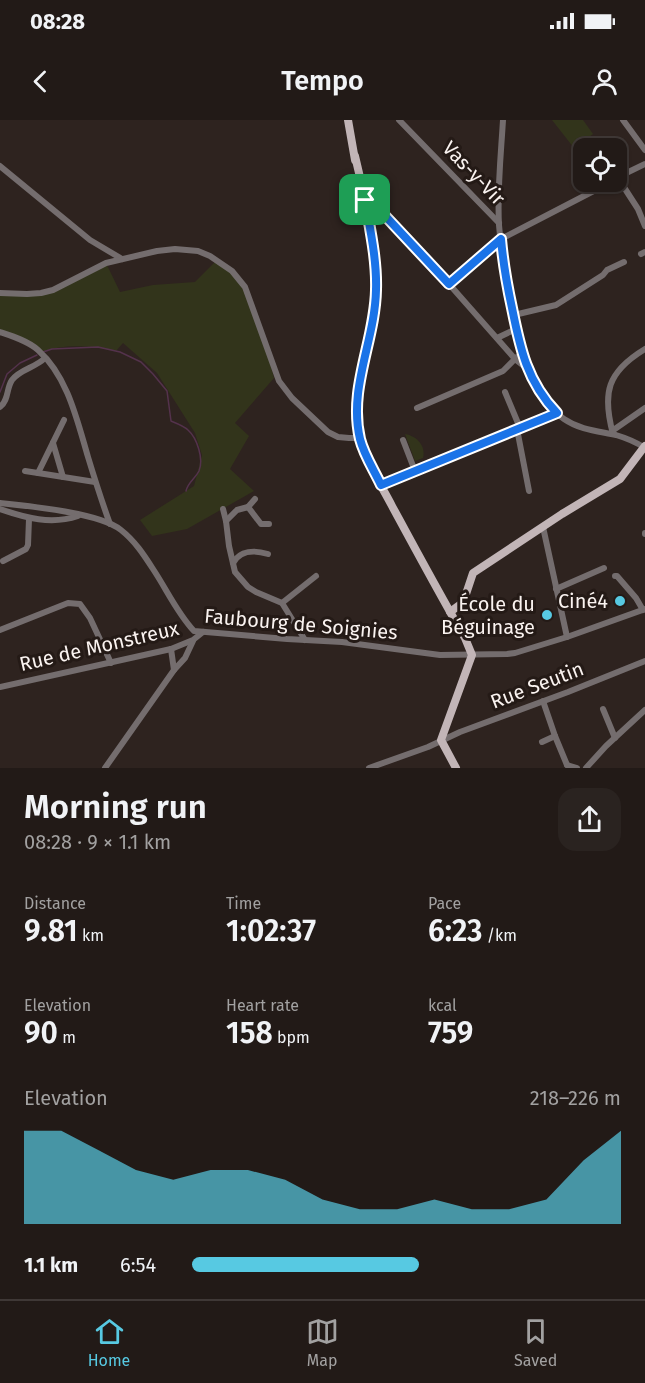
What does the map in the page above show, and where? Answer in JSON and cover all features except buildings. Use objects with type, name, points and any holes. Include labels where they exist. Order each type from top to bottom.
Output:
[{"type":"main road","points":[[348,120],[375,262],[374,317],[365,354],[357,406],[361,441],[381,485],[465,638],[472,655],[441,740],[456,768]]},
{"type":"main road","points":[[450,612],[461,604],[473,573],[543,526],[620,479],[645,447]]},
{"type":"street","name":"Vas-y-Vir","points":[[399,120],[499,224]]},
{"type":"street","points":[[408,129],[409,120]]},
{"type":"street","points":[[503,120],[499,224],[504,270],[519,344],[535,383],[541,394],[562,418],[584,429],[612,433],[645,447]]},
{"type":"street","points":[[623,120],[645,150]]},
{"type":"street","points":[[627,173],[645,164]]},
{"type":"street","points":[[0,166],[90,240],[122,259]]},
{"type":"street","points":[[449,284],[501,239],[592,192]]},
{"type":"street","points":[[626,192],[638,209],[645,226]]},
{"type":"street","points":[[363,200],[370,200],[515,358],[530,371]]},
{"type":"street","points":[[367,219],[376,215],[385,216]]},
{"type":"street","points":[[0,293],[27,294],[53,290],[106,263],[157,251],[175,249],[198,251],[232,271],[247,291],[279,381],[292,399],[328,432],[338,437],[361,441]]},
{"type":"street","points":[[514,315],[563,302],[607,270],[624,262]]},
{"type":"street","points":[[497,338],[516,329]]},
{"type":"street","points":[[0,332],[37,349],[59,375],[74,407],[95,482],[110,524]]},
{"type":"street","points":[[507,349],[519,344]]},
{"type":"street","points":[[612,433],[607,395],[609,385],[620,369],[645,349]]},
{"type":"street","points":[[417,408],[503,371],[515,358],[523,354]]},
{"type":"street","points":[[0,407],[4,404],[12,381],[19,373],[40,363],[45,358]]},
{"type":"street","points":[[505,392],[518,428],[529,491]]},
{"type":"street","points":[[612,433],[645,408]]},
{"type":"street","points":[[381,485],[557,413]]},
{"type":"street","points":[[38,473],[63,420]]},
{"type":"street","points":[[403,440],[415,471]]},
{"type":"street","points":[[53,443],[63,477]]},
{"type":"street","points":[[25,471],[95,482]]},
{"type":"street","points":[[226,521],[237,510],[248,507],[255,499]]},
{"type":"street","points":[[0,503],[98,518],[110,524]]},
{"type":"street","points":[[248,507],[261,524],[269,524]]},
{"type":"street","points":[[0,509],[29,519],[66,520],[81,515]]},
{"type":"street","points":[[223,509],[235,572],[248,587],[282,603],[305,640]]},
{"type":"street","points":[[3,561],[26,549],[29,519]]},
{"type":"street","name":"Faubourg de Soignies","points":[[110,524],[121,530],[141,550],[180,615],[194,632],[342,642],[440,655],[515,653],[644,610]]},
{"type":"street","points":[[543,526],[567,637]]},
{"type":"street","points":[[233,563],[239,556],[246,553],[268,554]]},
{"type":"street","points":[[556,590],[604,568]]},
{"type":"street","points":[[282,603],[316,576]]},
{"type":"street","points":[[615,576],[644,610]]},
{"type":"street","points":[[0,630],[68,603],[80,604],[90,618],[111,663]]},
{"type":"street","name":"Rue de Monstreux","points":[[0,687],[171,649],[193,640],[203,632]]},
{"type":"street","points":[[105,768],[174,670],[185,658],[193,640]]},
{"type":"street","points":[[171,649],[174,670]]},
{"type":"street","name":"Rue Seutin","points":[[369,768],[645,661]]},
{"type":"street","points":[[543,701],[567,765]]},
{"type":"street","points":[[603,709],[615,738]]},
{"type":"street","points":[[591,767],[615,738],[645,710]]},
{"type":"street","points":[[542,741],[555,736]]},
{"type":"street","points":[[560,768],[567,765],[577,768]]},
{"type":"green space","points":[[552,120],[583,120],[593,134],[588,138],[573,138],[573,147]]},
{"type":"green space","points":[[217,260],[239,279],[261,328],[274,378],[235,423],[249,436],[230,469],[254,491],[187,529],[152,536],[140,520],[194,486],[202,455],[195,433],[157,373],[123,343],[116,351],[79,346],[60,347],[43,352],[0,332],[0,293],[41,293],[106,263],[120,292],[153,285],[195,282]]},
{"type":"green space","points":[[405,434],[420,442],[423,458],[415,461]]},
{"type":"waterway","points":[[43,352],[52,349],[98,347],[120,352],[141,362],[167,391],[171,421],[188,430],[199,449],[201,461],[199,471],[186,491]]},
{"type":"waterway","points":[[0,392],[7,374],[20,363],[37,355]]},
{"type":"place","name":"Ciné4","points":[[620,601]]},
{"type":"place","name":"École du Béguinage","points":[[547,615]]},
{"type":"route","points":[[365,200],[370,200],[375,205],[449,284],[501,239],[504,270],[518,341],[535,383],[557,413],[381,485],[364,452],[358,426],[359,380],[374,317],[376,290],[374,249],[365,200]]}]
